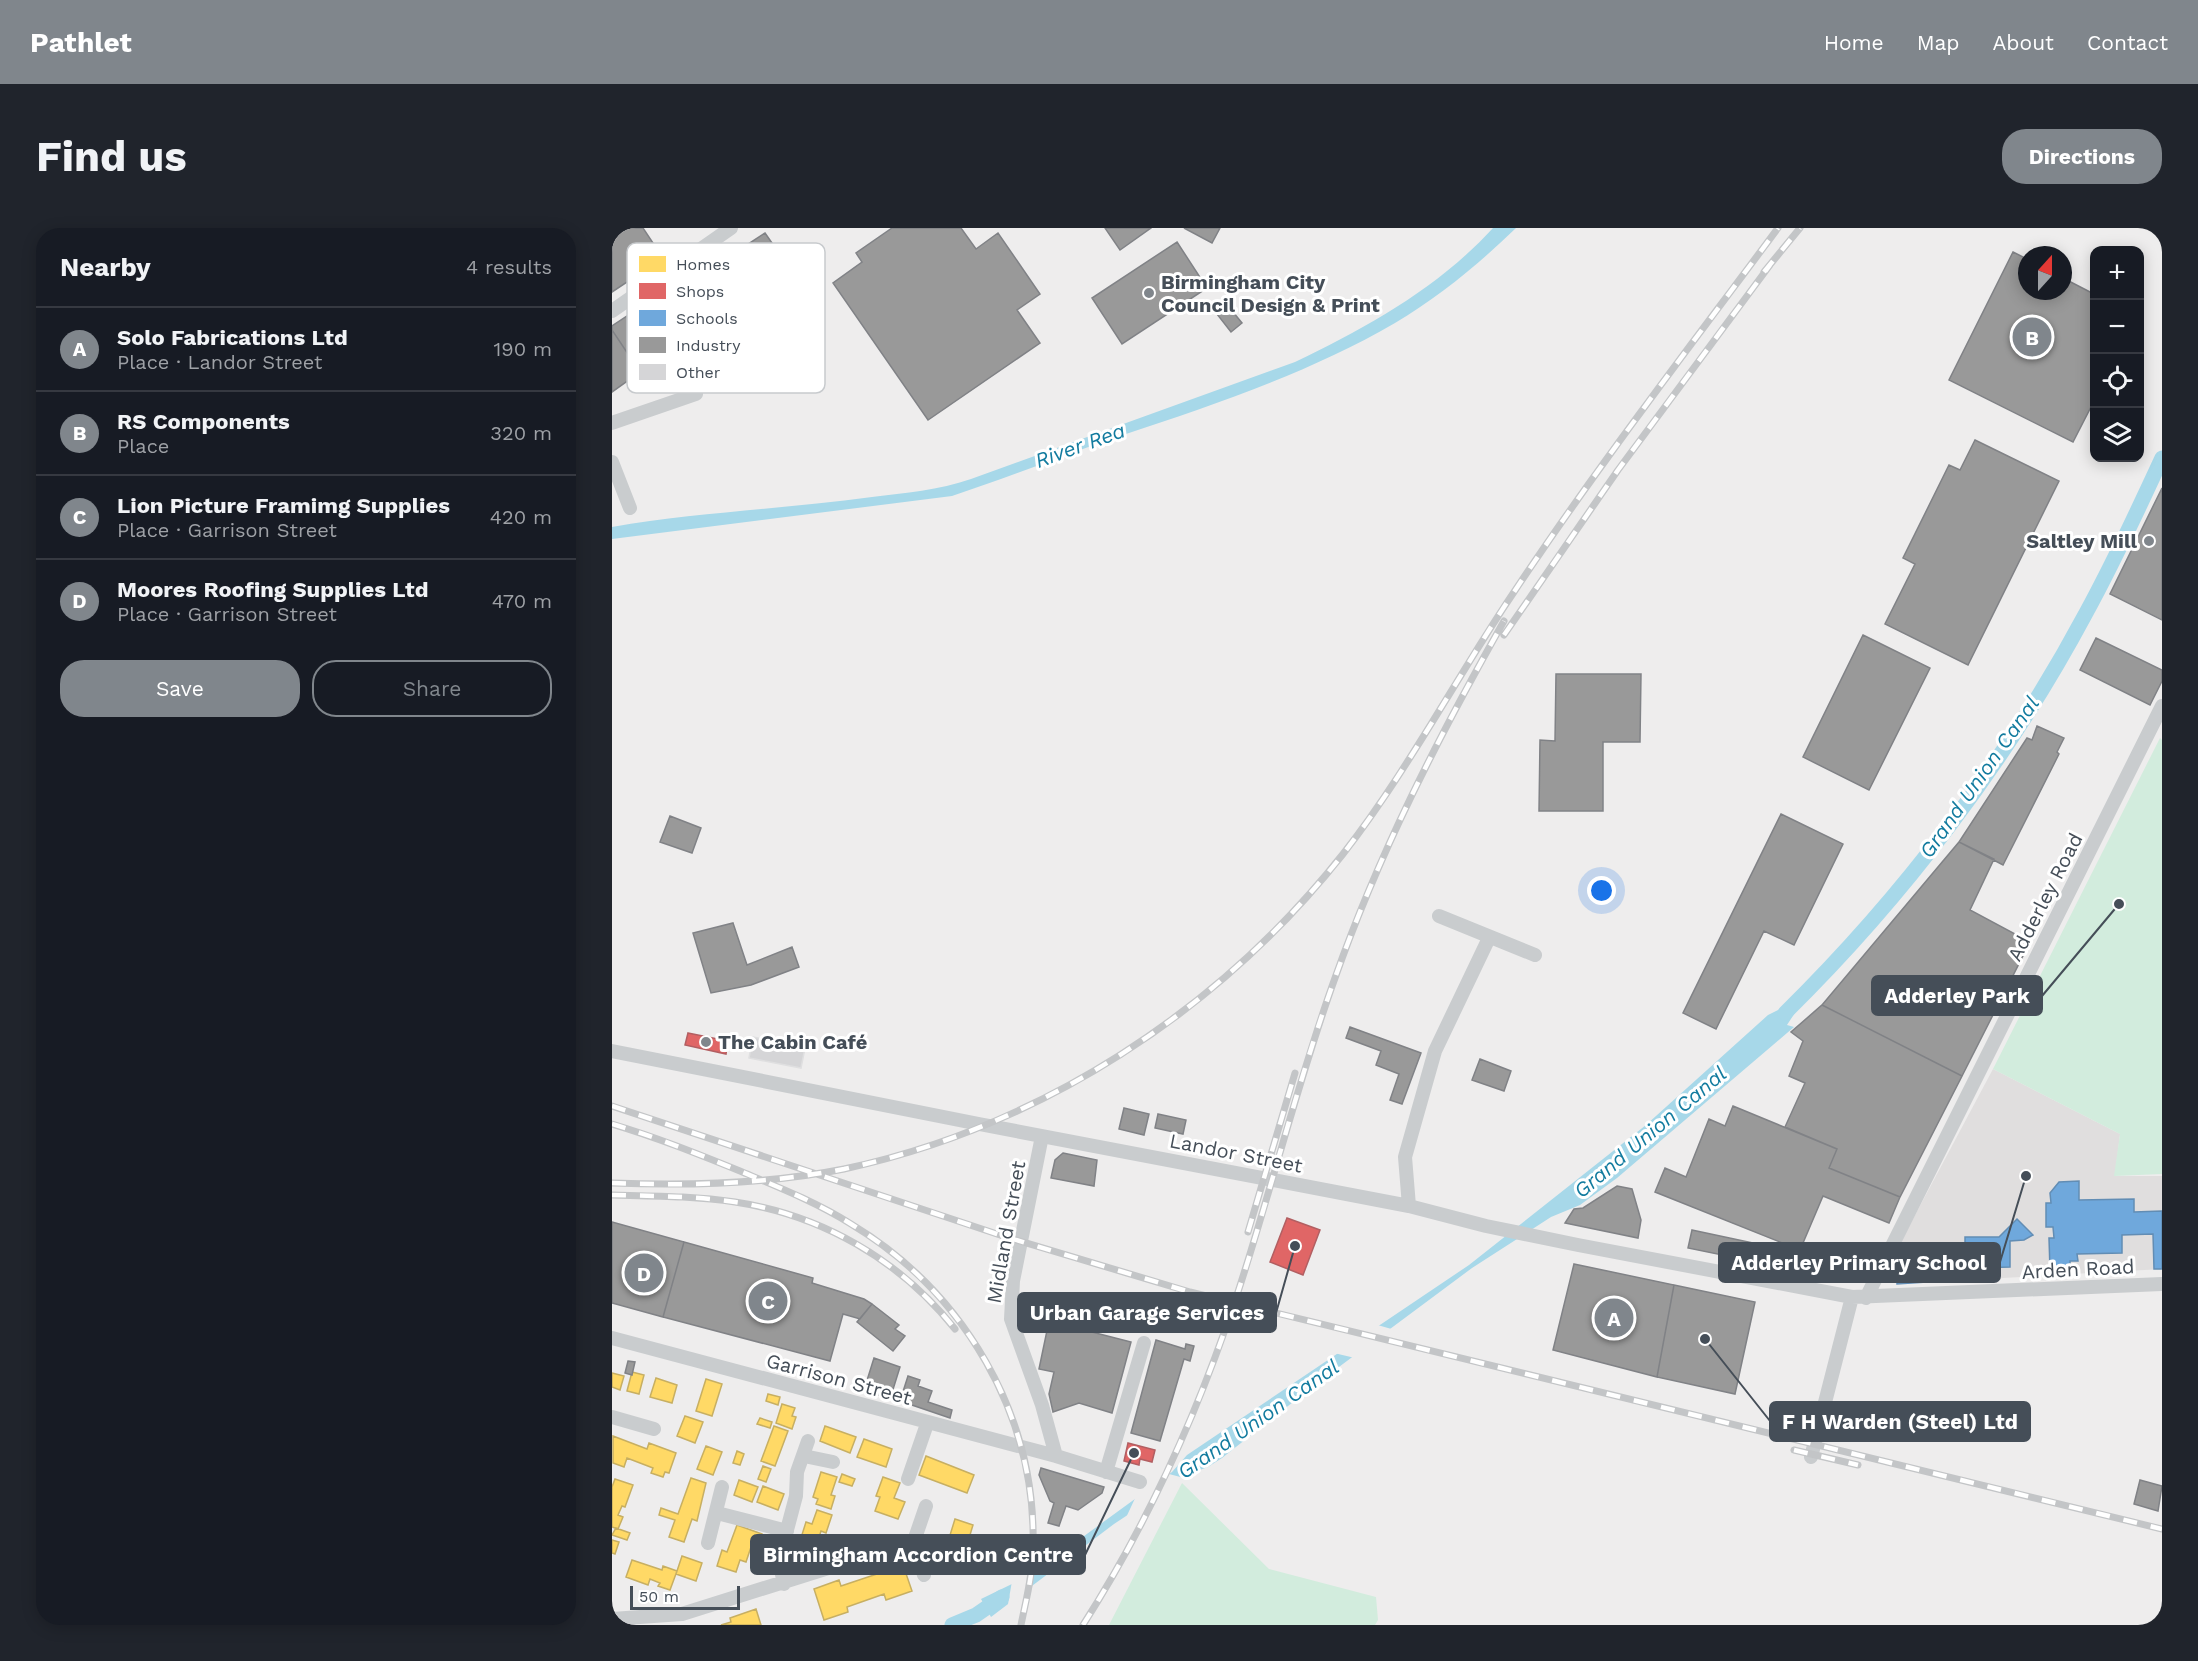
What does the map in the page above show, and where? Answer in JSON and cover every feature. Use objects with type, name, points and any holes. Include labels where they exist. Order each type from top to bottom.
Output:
[{"type":"street","points":[[709,243],[731,228]]},
{"type":"street","points":[[612,311],[627,301]]},
{"type":"street","points":[[612,423],[696,394]]},
{"type":"street","points":[[612,462],[630,508]]},
{"type":"street","name":"Adderley Road","points":[[1811,1457],[1859,1298],[2162,706]]},
{"type":"street","points":[[1439,916],[1535,955]]},
{"type":"street","points":[[1409,1206],[1405,1156],[1435,1051],[1489,938]]},
{"type":"street","name":"Landor Street","points":[[612,1051],[1409,1206],[1486,1226],[1578,1245],[1859,1298]]},
{"type":"street","name":"Midland Street","points":[[1042,1136],[1013,1281],[1011,1319],[1042,1405],[1048,1437],[1056,1456]]},
{"type":"street","name":"Arden Road","points":[[1859,1298],[2162,1284]]},
{"type":"street","name":"Garrison Street","points":[[612,1338],[927,1424],[1056,1456],[1140,1482]]},
{"type":"street","points":[[1106,1472],[1144,1343]]},
{"type":"street","points":[[612,1417],[654,1430]]},
{"type":"street","points":[[908,1479],[927,1424]]},
{"type":"street","points":[[784,1584],[778,1560],[796,1496],[797,1472],[808,1441]]},
{"type":"street","points":[[804,1456],[833,1462]]},
{"type":"street","points":[[708,1543],[722,1487]]},
{"type":"street","points":[[924,1575],[914,1541],[926,1506]]},
{"type":"street","points":[[717,1513],[787,1531]]},
{"type":"street","points":[[612,1619],[682,1614],[784,1584],[914,1541]]},
{"type":"shaded area","points":[[1993,1069],[2120,1134],[2115,1176],[2162,1176],[2162,1269],[1897,1284],[1897,1249]]},
{"type":"green space","points":[[2160,738],[2162,740],[2162,1174],[2114,1176],[2120,1134],[1993,1069]]},
{"type":"green space","points":[[1182,1483],[1269,1569],[1376,1597],[1378,1620],[1375,1625],[1109,1625]]},
{"type":"water","name":"River Rea","points":[[1493,228],[1516,228],[1443,291],[1363,341],[1262,386],[995,481],[952,496],[612,539],[612,527],[909,492],[947,486],[971,479],[1295,362],[1349,335],[1425,288],[1472,250]]},
{"type":"water","points":[[1797,996],[1802,1002],[1787,1025],[1794,1027],[1617,1178],[1580,1205],[1551,1217],[1472,1268],[1312,1387],[1222,1458],[1208,1467],[1191,1473],[1114,1524],[991,1617],[981,1599],[1014,1583],[1035,1567],[1058,1555],[1172,1472],[1187,1455],[1469,1265],[1646,1125],[1768,1015],[1790,1004]]},
{"type":"pier","points":[[1374,1324],[1395,1330],[1355,1358],[1334,1353]]},
{"type":"pier","points":[[1171,1469],[1169,1474],[1188,1479],[1124,1522],[1137,1494]]},
{"type":"pier","points":[[1033,1565],[1029,1594],[1007,1610],[1012,1581]]},
{"type":"building: Homes","points":[[632,1372],[644,1375],[639,1394],[627,1391]]},
{"type":"building: Homes","points":[[612,1373],[624,1376],[620,1390],[612,1387]]},
{"type":"building: Homes","points":[[656,1378],[677,1385],[672,1403],[650,1397]]},
{"type":"building: Homes","points":[[706,1379],[722,1384],[712,1416],[696,1411]]},
{"type":"building: Homes","points":[[768,1394],[780,1397],[778,1405],[766,1401]]},
{"type":"building: Homes","points":[[782,1404],[795,1408],[792,1416],[796,1417],[792,1429],[776,1423]]},
{"type":"building: Homes","points":[[685,1416],[703,1422],[695,1443],[677,1436]]},
{"type":"building: Homes","points":[[760,1418],[772,1422],[770,1428],[757,1424]]},
{"type":"building: Homes","points":[[774,1426],[788,1431],[775,1466],[761,1461]]},
{"type":"building: Homes","points":[[825,1426],[856,1437],[850,1453],[820,1441]]},
{"type":"building: Homes","points":[[613,1436],[647,1449],[649,1443],[676,1453],[669,1473],[665,1472],[663,1477],[651,1473],[653,1468],[627,1458],[624,1467],[613,1463]]},
{"type":"building: Homes","points":[[864,1439],[892,1449],[886,1467],[857,1457]]},
{"type":"building: Homes","points":[[706,1446],[722,1452],[713,1475],[697,1469]]},
{"type":"building: Homes","points":[[737,1451],[744,1454],[740,1465],[733,1463]]},
{"type":"building: Homes","points":[[926,1456],[974,1475],[967,1493],[919,1475]]},
{"type":"building: Homes","points":[[763,1466],[771,1469],[766,1482],[758,1479]]},
{"type":"building: Homes","points":[[821,1472],[837,1477],[831,1495],[835,1496],[831,1509],[816,1504],[818,1499],[813,1497]]},
{"type":"building: Homes","points":[[842,1474],[855,1479],[852,1486],[839,1482]]},
{"type":"building: Homes","points":[[883,1477],[900,1483],[894,1498],[905,1502],[898,1519],[875,1511],[880,1497],[876,1496]]},
{"type":"building: Homes","points":[[691,1478],[706,1483],[697,1521],[692,1519],[684,1542],[669,1537],[675,1520],[659,1515],[661,1508],[678,1514]]},
{"type":"building: Homes","points":[[615,1479],[633,1485],[625,1507],[622,1506],[618,1515],[623,1517],[618,1529],[612,1527],[612,1487]]},
{"type":"building: Homes","points":[[739,1480],[758,1487],[752,1502],[734,1495]]},
{"type":"building: Homes","points":[[763,1486],[784,1494],[778,1510],[757,1502]]},
{"type":"building: Homes","points":[[817,1510],[832,1515],[826,1533],[821,1531],[816,1546],[819,1547],[817,1554],[805,1550],[808,1544],[800,1541],[806,1522],[812,1524]]},
{"type":"building: Homes","points":[[955,1519],[973,1525],[963,1558],[969,1559],[966,1569],[942,1561]]},
{"type":"building: Homes","points":[[737,1525],[762,1534],[758,1546],[752,1544],[746,1562],[740,1560],[736,1572],[717,1566],[722,1550],[727,1552]]},
{"type":"building: Homes","points":[[616,1528],[630,1533],[627,1540],[612,1535]]},
{"type":"building: Homes","points":[[612,1540],[619,1542],[615,1554],[612,1553]]},
{"type":"building: Homes","points":[[682,1556],[702,1563],[696,1581],[676,1574]]},
{"type":"building: Homes","points":[[632,1560],[662,1570],[663,1566],[677,1571],[670,1590],[658,1586],[660,1583],[650,1579],[648,1585],[626,1577]]},
{"type":"building: Homes","points":[[902,1562],[912,1591],[886,1600],[884,1594],[847,1607],[848,1612],[824,1620],[814,1589],[839,1580],[841,1586],[877,1574],[876,1570]]},
{"type":"building: Homes","points":[[756,1609],[761,1625],[721,1625],[731,1622],[730,1618]]},
{"type":"building: Shops","points":[[688,1033],[728,1041],[726,1054],[685,1045]]},
{"type":"building: Shops","points":[[1287,1218],[1320,1230],[1303,1275],[1270,1262]]},
{"type":"building: Shops","points":[[1128,1443],[1155,1450],[1152,1462],[1140,1459],[1139,1465],[1124,1461]]},
{"type":"building: Schools","points":[[2079,1181],[2079,1200],[2134,1199],[2134,1212],[2162,1211],[2162,1269],[2154,1269],[2153,1234],[2122,1235],[2122,1253],[2077,1254],[2078,1261],[2070,1261],[2070,1270],[2050,1270],[2049,1238],[2054,1238],[2053,1227],[2046,1227],[2046,1203],[2051,1203],[2050,1193],[2059,1182]]},
{"type":"building: Schools","points":[[2017,1219],[2033,1235],[2024,1240],[2010,1241],[2010,1267],[1972,1268],[1972,1279],[1897,1284],[1897,1249],[1965,1249],[1965,1237],[1999,1237]]},
{"type":"building: Industry","points":[[612,228],[643,228],[653,243],[627,243],[627,282],[612,292]]},
{"type":"building: Industry","points":[[892,228],[961,228],[976,249],[998,233],[1040,294],[1017,310],[1040,343],[928,420],[833,283],[862,262],[856,253]]},
{"type":"building: Industry","points":[[1105,228],[1151,228],[1120,250]]},
{"type":"building: Industry","points":[[1105,228],[1151,228],[1120,250]]},
{"type":"building: Industry","points":[[1184,228],[1220,228],[1212,243]]},
{"type":"building: Industry","points":[[765,233],[772,243],[750,243]]},
{"type":"building: Industry","name":"Birmingham City Council Design & Print","points":[[1177,242],[1207,288],[1122,344],[1092,298]]},
{"type":"building: Industry","points":[[2013,252],[2018,254],[2018,300],[2072,300],[2072,283],[2090,292],[2090,409],[2073,442],[1949,380]]},
{"type":"building: Industry","points":[[1224,301],[1242,323],[1231,332],[1213,309]]},
{"type":"building: Industry","points":[[627,316],[627,352],[612,330],[612,326]]},
{"type":"building: Industry","points":[[612,330],[627,352],[627,381],[612,392]]},
{"type":"building: Industry","points":[[1975,440],[2059,481],[1968,665],[1885,624],[1915,564],[1903,558],[1949,465],[1960,470]]},
{"type":"building: Industry","name":"Saltley Mill","points":[[2162,488],[2162,620],[2110,594]]},
{"type":"building: Industry","points":[[1863,635],[1930,668],[1869,790],[1803,757]]},
{"type":"building: Industry","points":[[2096,638],[2162,670],[2162,681],[2150,705],[2080,670]]},
{"type":"building: Industry","points":[[1556,674],[1641,674],[1640,742],[1603,742],[1603,811],[1539,811],[1540,740],[1555,741]]},
{"type":"building: Industry","points":[[2037,726],[2064,738],[2057,752],[2059,754],[2003,865],[1959,842],[2027,738],[2032,740]]},
{"type":"building: Industry","points":[[1781,814],[1843,844],[1794,945],[1764,931],[1716,1029],[1683,1013]]},
{"type":"building: Industry","points":[[670,816],[701,828],[692,853],[660,842]]},
{"type":"building: Industry","points":[[1959,842],[1994,859],[1970,910],[2030,942],[1962,1076],[1822,1005]]},
{"type":"building: Industry","points":[[733,923],[747,965],[792,947],[799,967],[751,985],[711,993],[693,933]]},
{"type":"building: Industry","points":[[1822,1005],[1962,1076],[1900,1197],[1829,1168],[1837,1149],[1785,1127],[1805,1083],[1789,1076],[1803,1041],[1791,1032]]},
{"type":"building: Industry","points":[[1350,1027],[1421,1053],[1402,1104],[1390,1100],[1399,1074],[1376,1065],[1381,1051],[1346,1038]]},
{"type":"building: Industry","points":[[1480,1059],[1511,1071],[1504,1091],[1472,1080]]},
{"type":"building: Industry","points":[[1733,1106],[1837,1149],[1829,1168],[1900,1197],[1889,1223],[1823,1196],[1800,1250],[1655,1192],[1665,1168],[1686,1177],[1709,1119],[1725,1126]]},
{"type":"building: Industry","points":[[1124,1108],[1149,1114],[1144,1135],[1119,1129]]},
{"type":"building: Industry","points":[[1158,1114],[1186,1120],[1183,1134],[1155,1128]]},
{"type":"building: Industry","points":[[1063,1153],[1097,1160],[1094,1186],[1051,1178],[1055,1160]]},
{"type":"building: Industry","points":[[1617,1186],[1632,1189],[1641,1220],[1638,1238],[1565,1223],[1574,1209],[1583,1208]]},
{"type":"building: Industry","points":[[612,1222],[684,1242],[663,1317],[612,1303]]},
{"type":"building: Industry","points":[[1692,1230],[1804,1254],[1801,1271],[1688,1248]]},
{"type":"building: Industry","points":[[684,1242],[813,1278],[812,1283],[864,1299],[872,1304],[860,1319],[843,1314],[830,1361],[663,1317]]},
{"type":"building: Industry","points":[[1574,1264],[1674,1285],[1657,1377],[1553,1350]]},
{"type":"building: Industry","points":[[1674,1285],[1755,1302],[1735,1394],[1657,1377]]},
{"type":"building: Industry","points":[[872,1304],[899,1325],[895,1329],[905,1336],[893,1351],[857,1322]]},
{"type":"building: Industry","points":[[1049,1321],[1131,1342],[1112,1413],[1079,1403],[1053,1412],[1049,1394],[1054,1372],[1039,1369]]},
{"type":"building: Industry","points":[[1156,1340],[1185,1349],[1186,1344],[1194,1346],[1190,1361],[1184,1359],[1160,1441],[1131,1433]]},
{"type":"building: Industry","points":[[874,1358],[900,1367],[890,1399],[864,1390]]},
{"type":"building: Industry","points":[[628,1361],[635,1362],[632,1375],[625,1373]]},
{"type":"building: Industry","points":[[908,1376],[920,1380],[918,1386],[932,1391],[928,1402],[952,1410],[950,1418],[900,1401]]},
{"type":"building: Industry","points":[[1041,1468],[1104,1487],[1102,1493],[1078,1510],[1066,1506],[1059,1526],[1048,1523],[1054,1503],[1050,1501],[1039,1475]]},
{"type":"building: Industry","points":[[2140,1480],[2162,1486],[2158,1511],[2134,1504]]},
{"type":"building: Other","points":[[753,1037],[805,1048],[801,1068],[749,1058]]},
{"type":"waterway","name":"Grand Union Canal","points":[[1785,1013],[1829,968],[1912,874],[1988,773],[2023,721],[2086,613],[2162,458]]},
{"type":"waterway","name":"Grand Union Canal","points":[[952,1625],[976,1615],[1002,1597]]},
{"type":"railway","points":[[612,1183],[699,1184],[787,1178],[844,1169],[917,1150],[987,1124],[1055,1092],[1120,1055],[1182,1012],[1240,964],[1294,911],[1343,854],[1389,791],[1546,545],[1644,408],[1778,228]]},
{"type":"railway","points":[[1764,272],[1800,228]]},
{"type":"railway","points":[[1504,635],[1618,470],[1770,265]]},
{"type":"railway","points":[[1083,1625],[1150,1507],[1205,1383],[1236,1298],[1296,1097],[1352,931],[1412,796],[1456,708],[1504,621]]},
{"type":"railway","points":[[1248,1232],[1295,1073]]},
{"type":"railway","points":[[612,1106],[1003,1236],[1190,1292],[2162,1529]]},
{"type":"railway","points":[[612,1124],[661,1140],[740,1171],[797,1195],[838,1216],[891,1252],[928,1285],[959,1321],[986,1362],[1007,1405],[1022,1451],[1031,1499],[1033,1558],[1021,1625]]},
{"type":"railway","points":[[612,1195],[720,1200],[767,1208],[798,1218],[828,1230],[884,1262],[910,1282],[955,1329]]},
{"type":"railway","points":[[1794,1450],[1858,1465]]},
{"type":"place","name":"Birmingham City Council Design & Print","points":[[1149,293]]},
{"type":"place","name":"RS Components","points":[[2032,337]]},
{"type":"place","name":"Saltley Mill","points":[[2149,541]]},
{"type":"place","name":"Adderley Park","points":[[2119,904]]},
{"type":"place","name":"The Cabin Café","points":[[706,1042]]},
{"type":"place","name":"Adderley Primary School","points":[[2026,1176]]},
{"type":"place","name":"Urban Garage Services","points":[[1295,1246]]},
{"type":"place","name":"Moores Roofing Supplies Ltd","points":[[644,1273]]},
{"type":"place","name":"Lion Picture Framimg Supplies","points":[[768,1301]]},
{"type":"place","name":"Solo Fabrications Ltd","points":[[1614,1318]]},
{"type":"place","name":"F H Warden (Steel) Ltd","points":[[1705,1339]]},
{"type":"place","name":"Birmingham Accordion Centre","points":[[1134,1453]]}]
